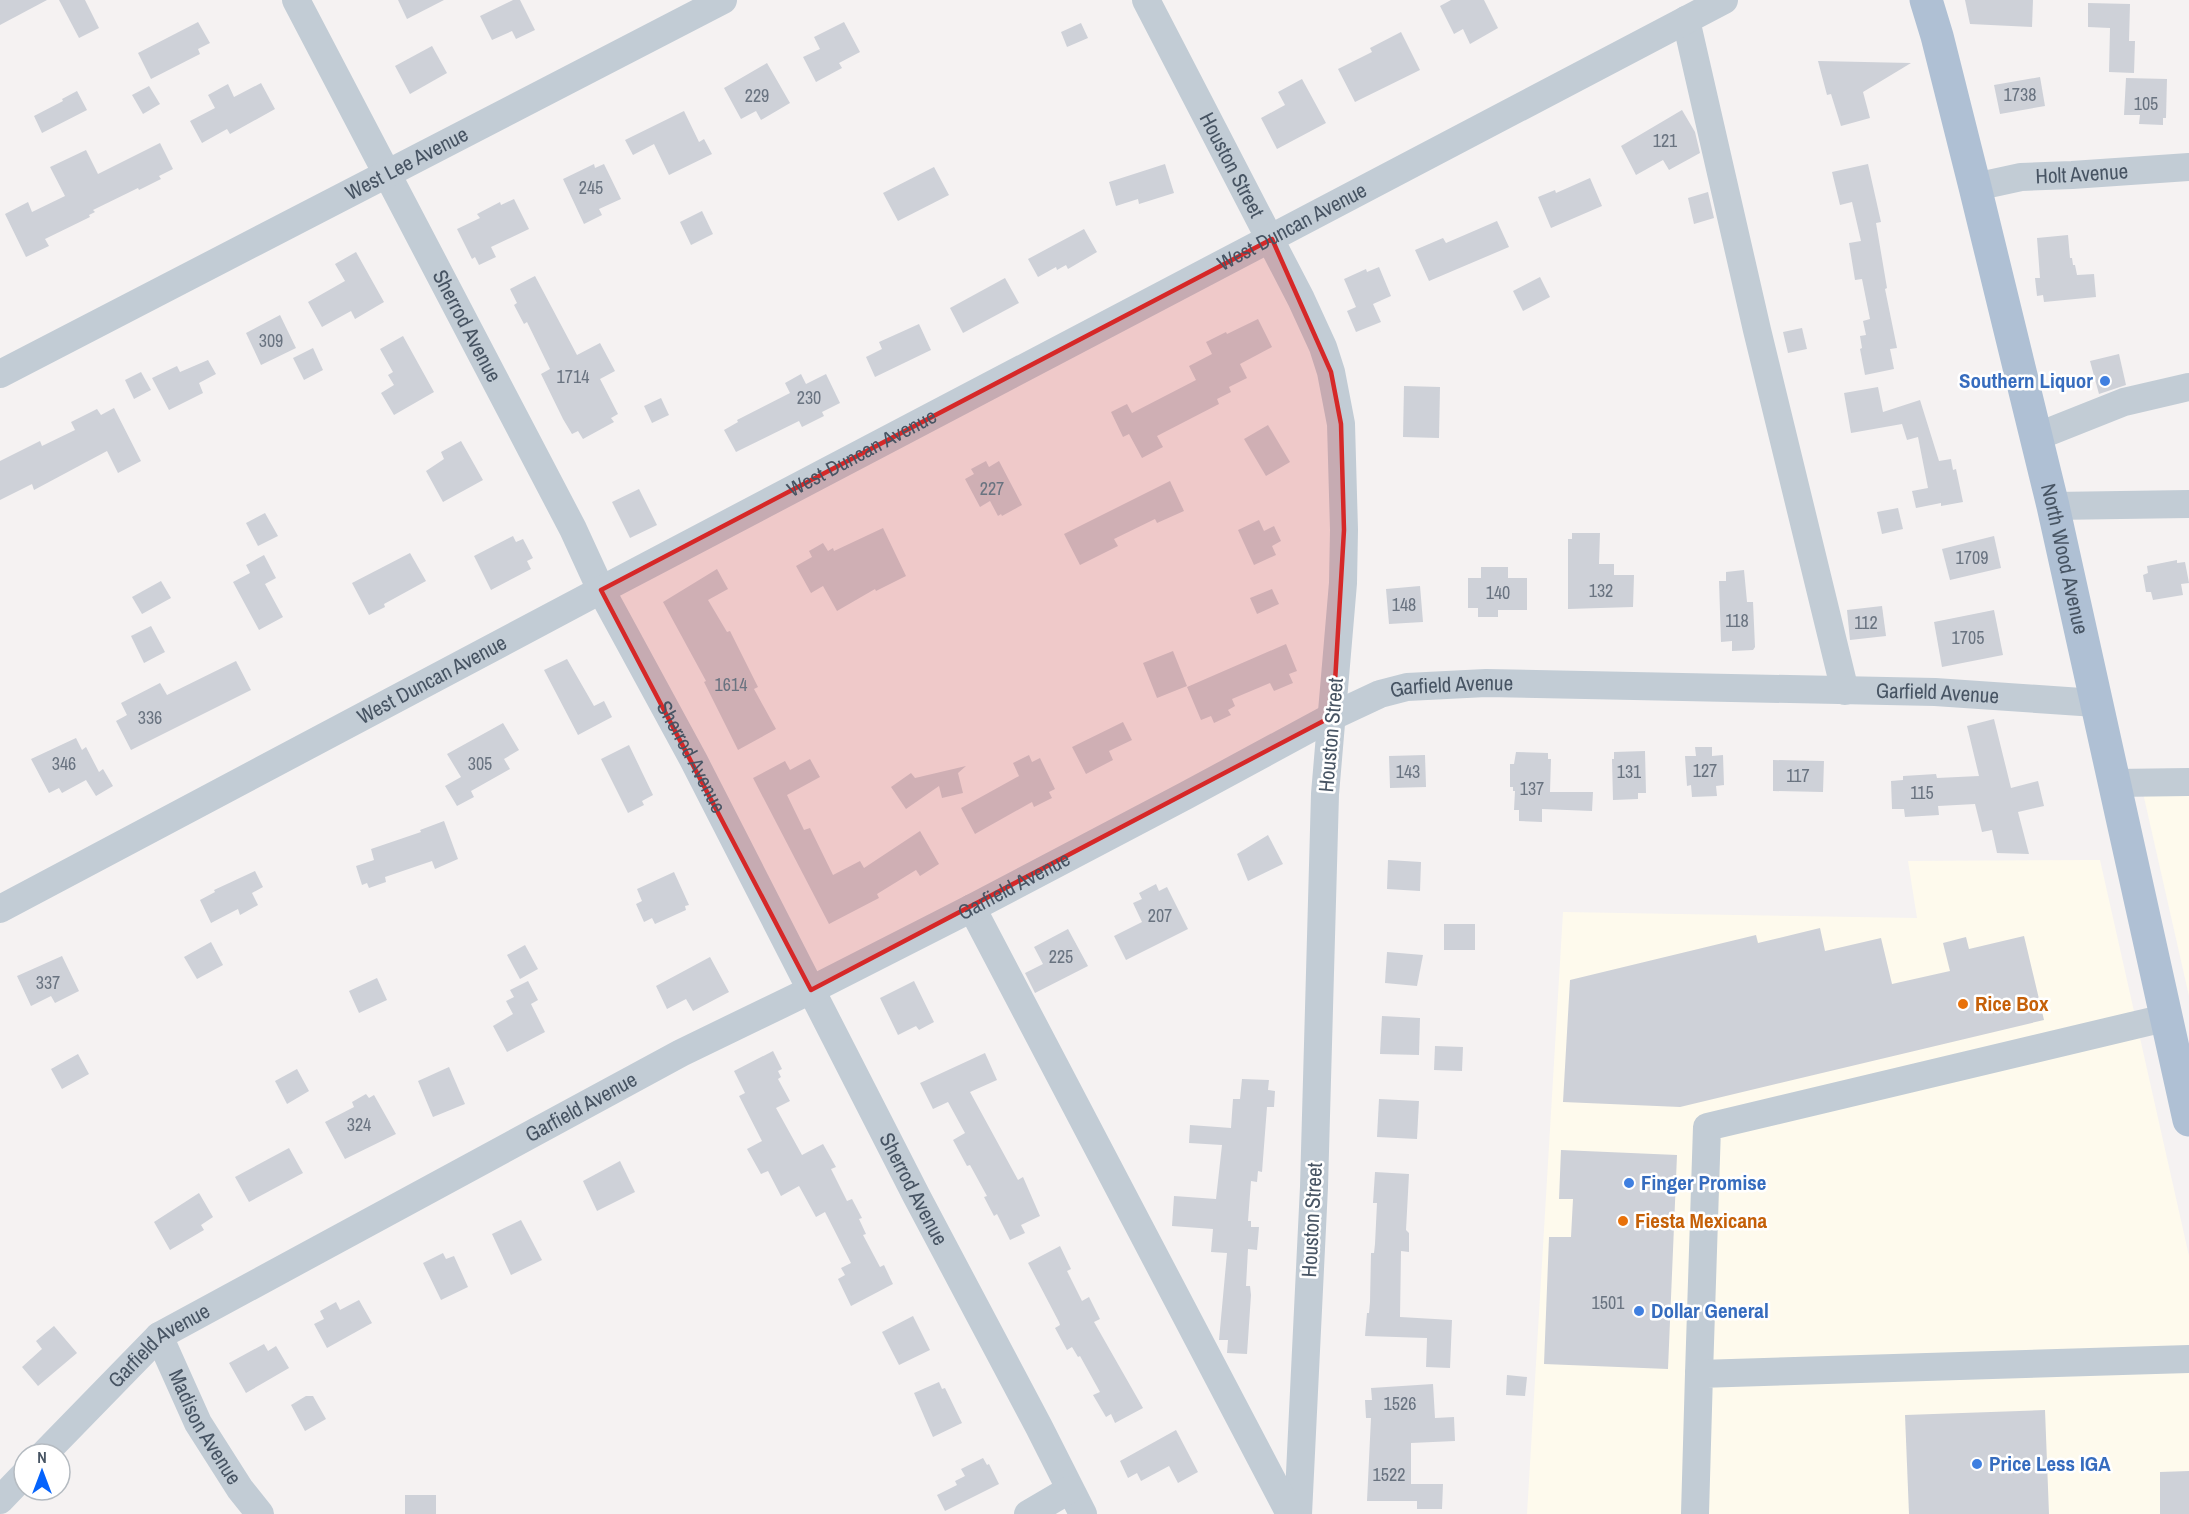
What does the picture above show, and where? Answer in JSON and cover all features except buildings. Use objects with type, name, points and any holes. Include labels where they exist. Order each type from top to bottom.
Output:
[{"type":"main road","name":"North Wood Avenue","points":[[1926,0],[1976,187],[2053,506],[2189,1120]]},
{"type":"street","name":"Sherrod Avenue","points":[[296,0],[573,529],[601,590],[694,761],[916,1195],[1039,1426],[1076,1502]]},
{"type":"street","name":"West Lee Avenue","points":[[0,374],[723,0]]},
{"type":"street","name":"Houston Street","points":[[1146,0],[1272,239],[1323,347],[1331,372],[1341,424],[1344,477],[1343,584],[1325,794],[1314,1175],[1298,1514]]},
{"type":"street","name":"West Duncan Avenue","points":[[0,909],[601,590],[1724,0]]},
{"type":"street","points":[[1686,20],[1755,319],[1845,691]]},
{"type":"street","name":"Holt Avenue","points":[[1976,187],[2020,177],[2072,176],[2189,167]]},
{"type":"street","points":[[2036,437],[2124,402],[2189,387]]},
{"type":"street","points":[[2053,506],[2189,504]]},
{"type":"street","name":"Garfield Avenue","points":[[56,1442],[159,1336],[661,1064],[972,908],[1333,716],[1380,694],[1407,687],[1486,683],[1935,692],[2096,703]]},
{"type":"street","points":[[2115,783],[2189,782]]},
{"type":"street","points":[[972,908],[1290,1514]]},
{"type":"street","points":[[1695,1514],[1707,1127],[2165,1018]]},
{"type":"street","name":"Madison Avenue","points":[[159,1336],[198,1423],[240,1489],[260,1514]]},
{"type":"street","points":[[1700,1374],[2189,1359]]},
{"type":"street","points":[[0,1500],[12,1488]]},
{"type":"street","points":[[1028,1514],[1076,1502]]},
{"type":"highlighted area","points":[[1272,239],[1331,372],[1341,424],[1344,530],[1333,716],[811,990],[601,590]]},
{"type":"shaded area","points":[[2143,793],[2189,794],[2189,996]]},
{"type":"shaded area","points":[[2100,860],[2189,1256],[2189,1514],[1527,1514],[1563,912],[1917,918],[1908,861]]},
{"type":"place","name":"Southern Liquor","points":[[2105,381]]},
{"type":"place","name":"Rice Box","points":[[1963,1004]]},
{"type":"place","name":"Finger Promise","points":[[1629,1183]]},
{"type":"place","name":"Fiesta Mexicana","points":[[1623,1221]]},
{"type":"place","name":"Dollar General","points":[[1639,1311]]},
{"type":"place","name":"Price Less IGA","points":[[1977,1464]]}]
